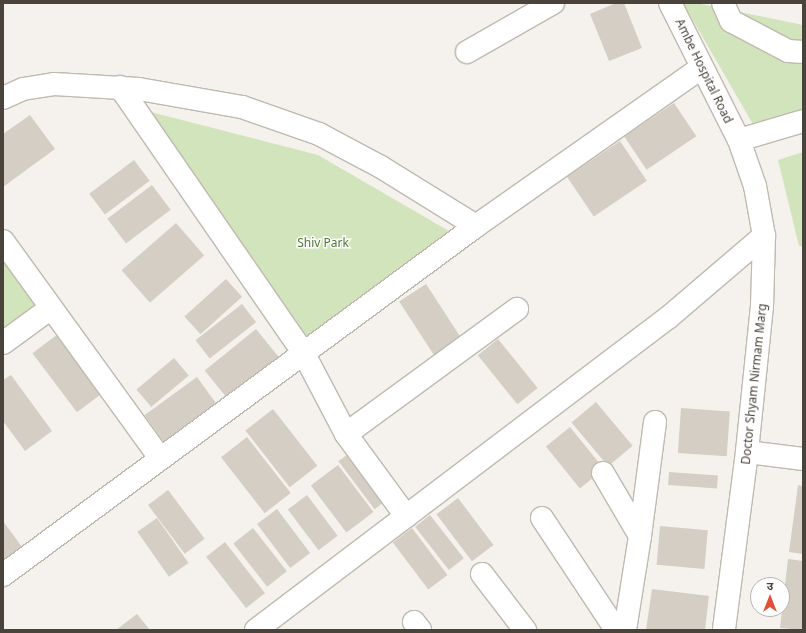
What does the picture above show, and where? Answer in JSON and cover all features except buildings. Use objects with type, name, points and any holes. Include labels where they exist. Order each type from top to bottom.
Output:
[{"type":"street","points":[[467,52],[553,3]]},
{"type":"street","name":"Ambe Hospital Road","points":[[670,3],[738,140]]},
{"type":"street","points":[[723,3],[730,21],[788,51],[803,52]]},
{"type":"street","points":[[3,576],[160,458],[304,354],[476,226],[702,67]]},
{"type":"street","points":[[3,98],[23,89],[54,84],[120,87],[242,107],[319,134],[381,167],[476,226]]},
{"type":"street","points":[[120,87],[304,354],[346,434],[406,516]]},
{"type":"street","points":[[738,140],[803,121]]},
{"type":"street","name":"Doctor Shyam Nirmam Marg","points":[[724,630],[747,452],[762,306],[764,236],[755,186],[738,140]]},
{"type":"street","points":[[256,630],[669,317],[764,236]]},
{"type":"street","points":[[3,241],[160,458]]},
{"type":"street","points":[[3,343],[51,308]]},
{"type":"street","points":[[346,434],[517,310]]},
{"type":"street","points":[[625,630],[640,536],[655,422]]},
{"type":"street","points":[[747,452],[803,459]]},
{"type":"street","points":[[603,473],[640,536]]},
{"type":"street","points":[[542,518],[616,630]]},
{"type":"street","points":[[482,574],[525,630]]},
{"type":"green space","points":[[683,3],[696,3],[803,25],[803,114],[754,126]]},
{"type":"green space","name":"Shiv Park","points":[[139,109],[318,155],[461,238],[304,343]]},
{"type":"green space","points":[[803,152],[803,246],[799,246],[778,160]]},
{"type":"green space","points":[[3,253],[47,319],[3,351]]}]
